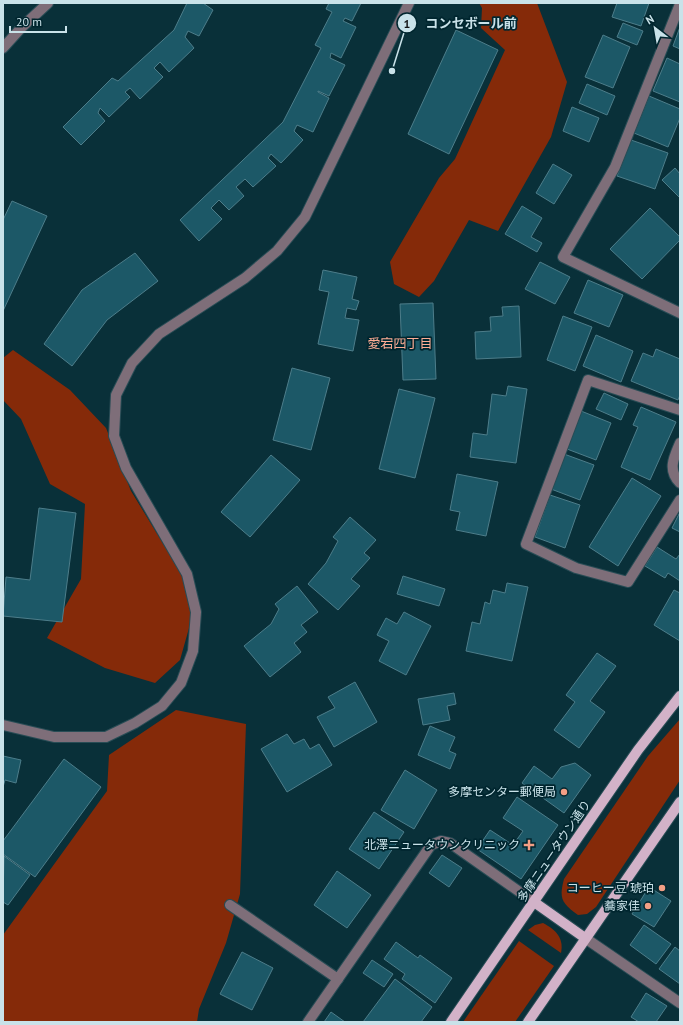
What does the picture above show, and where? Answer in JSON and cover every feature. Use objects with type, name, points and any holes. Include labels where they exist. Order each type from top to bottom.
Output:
[{"type":"main road","name":"多摩ニュータウン通り","points":[[452,1022],[638,750],[680,696]]},
{"type":"main road","points":[[528,1022],[680,802]]},
{"type":"main road","points":[[534,902],[586,938]]},
{"type":"street","points":[[3,48],[22,27],[48,3]]},
{"type":"street","points":[[3,725],[54,737],[106,737],[135,723],[162,706],[181,683],[193,651],[196,612],[187,574],[126,468],[114,436],[116,395],[132,363],[159,334],[245,278],[277,251],[305,217],[410,3]]},
{"type":"street","points":[[680,4],[615,167],[563,257],[680,314]]},
{"type":"street","points":[[680,410],[588,380],[526,544],[576,568],[628,582],[680,500]]},
{"type":"street","points":[[680,443],[672,462],[672,469],[680,483]]},
{"type":"street","points":[[308,1022],[431,845],[441,841],[450,843],[534,902]]},
{"type":"street","points":[[230,905],[338,979]]},
{"type":"street","points":[[586,938],[680,1003]]},
{"type":"shaded area","points":[[479,3],[537,3],[567,82],[551,137],[498,231],[469,220],[434,281],[419,297],[394,284],[390,262],[439,178],[455,159],[505,50],[481,28],[482,8]]},
{"type":"shaded area","points":[[13,350],[70,390],[106,428],[131,491],[184,578],[193,614],[180,660],[155,683],[105,668],[47,638],[81,579],[85,504],[50,484],[21,419],[3,400],[3,358]]},
{"type":"shaded area","points":[[176,710],[246,724],[240,894],[226,943],[199,1009],[197,1022],[3,1022],[3,935],[107,791],[109,755]]},
{"type":"shaded area","points":[[680,719],[680,780],[596,907],[587,914],[578,915],[568,907],[563,900],[562,891],[564,879],[648,756]]},
{"type":"shaded area","points":[[543,923],[558,935],[562,948],[561,953],[528,930],[535,925]]},
{"type":"shaded area","points":[[519,941],[554,966],[515,1022],[463,1022]]},
{"type":"building","points":[[187,3],[203,3],[213,10],[199,36],[188,31],[185,37],[194,48],[169,72],[160,62],[154,68],[163,77],[140,99],[130,88],[125,92],[130,97],[109,117],[100,108],[98,113],[105,121],[81,145],[63,127],[112,78],[118,81],[174,30]]},
{"type":"building","points":[[329,3],[361,3],[352,21],[345,18],[343,21],[356,27],[341,58],[331,53],[330,58],[345,65],[329,96],[318,91],[329,98],[313,132],[297,125],[294,131],[303,140],[281,163],[271,154],[268,158],[276,166],[253,187],[245,179],[236,187],[244,196],[229,210],[219,200],[211,208],[222,219],[199,241],[180,220],[283,122],[321,48],[315,45],[332,12],[326,9]]},
{"type":"building","points":[[617,3],[649,3],[641,26],[612,17]]},
{"type":"building","points":[[623,23],[643,31],[637,45],[617,37]]},
{"type":"building","points":[[680,27],[680,49],[673,46]]},
{"type":"building","points":[[456,30],[498,50],[449,154],[408,134]]},
{"type":"building","points":[[603,35],[630,47],[613,88],[585,77]]},
{"type":"building","points":[[667,58],[680,64],[680,102],[653,91]]},
{"type":"building","points":[[587,84],[615,96],[607,115],[579,103]]},
{"type":"building","points":[[649,96],[680,109],[680,118],[668,147],[634,133]]},
{"type":"building","points":[[572,107],[599,118],[589,142],[563,131]]},
{"type":"building","points":[[631,140],[668,153],[655,189],[617,176]]},
{"type":"building","points":[[553,164],[572,175],[554,204],[536,193]]},
{"type":"building","points":[[675,168],[680,174],[680,198],[662,180]]},
{"type":"building","points":[[12,201],[47,216],[3,311],[3,220]]},
{"type":"building","points":[[522,206],[542,218],[531,237],[542,243],[537,252],[505,234]]},
{"type":"building","points":[[650,208],[680,237],[680,240],[642,279],[610,249]]},
{"type":"building","points":[[135,253],[158,281],[107,320],[72,366],[44,344],[82,290]]},
{"type":"building","points":[[540,262],[570,277],[555,304],[525,289]]},
{"type":"building","points":[[323,270],[357,277],[352,299],[359,301],[356,310],[347,308],[345,318],[359,320],[353,351],[318,344],[329,292],[319,290]]},
{"type":"building","points":[[588,280],[623,295],[609,327],[574,313]]},
{"type":"building","points":[[433,303],[436,379],[403,380],[400,304]]},
{"type":"building","points":[[519,306],[521,357],[476,359],[475,332],[491,331],[490,317],[503,316],[502,307]]},
{"type":"building","points":[[563,316],[592,327],[575,371],[547,360]]},
{"type":"building","points":[[596,335],[633,351],[621,382],[583,366]]},
{"type":"building","points":[[656,349],[680,359],[680,395],[678,400],[631,381],[643,353],[653,357]]},
{"type":"building","points":[[292,368],[330,378],[311,450],[273,440]]},
{"type":"building","points":[[508,386],[527,389],[516,463],[470,457],[473,433],[487,435],[492,394],[506,396]]},
{"type":"building","points":[[399,389],[435,398],[415,478],[379,469]]},
{"type":"building","points":[[604,393],[628,404],[621,420],[596,409]]},
{"type":"building","points":[[641,407],[676,422],[650,480],[621,467],[638,427],[633,425]]},
{"type":"building","points":[[581,411],[611,423],[596,460],[567,449]]},
{"type":"building","points":[[564,454],[594,465],[580,500],[551,489]]},
{"type":"building","points":[[271,455],[300,480],[250,537],[221,512]]},
{"type":"building","points":[[457,474],[498,482],[486,536],[456,530],[460,512],[450,510]]},
{"type":"building","points":[[632,478],[661,496],[618,566],[589,547]]},
{"type":"building","points":[[550,495],[580,505],[565,548],[535,537]]},
{"type":"building","points":[[39,508],[76,513],[62,622],[3,616],[6,577],[30,580]]},
{"type":"building","points":[[680,512],[680,532],[672,528]]},
{"type":"building","points":[[350,517],[376,540],[364,553],[370,558],[351,579],[360,586],[338,610],[308,584],[326,563],[338,541],[333,537]]},
{"type":"building","points":[[657,547],[676,559],[680,554],[680,581],[668,573],[665,578],[645,566]]},
{"type":"building","points":[[403,576],[445,589],[439,606],[397,594]]},
{"type":"building","points":[[507,583],[528,587],[512,661],[466,651],[472,622],[480,624],[485,602],[490,604],[493,590],[505,593]]},
{"type":"building","points":[[297,586],[318,612],[301,625],[307,632],[294,643],[301,652],[270,677],[244,646],[271,624],[279,609],[275,604]]},
{"type":"building","points":[[674,590],[680,593],[680,641],[654,625]]},
{"type":"building","points":[[404,612],[431,626],[406,675],[379,661],[389,641],[377,635],[386,618],[397,624]]},
{"type":"building","points":[[597,653],[616,666],[590,701],[605,712],[579,748],[554,730],[575,702],[566,695]]},
{"type":"building","points":[[355,682],[377,722],[334,747],[317,717],[335,708],[328,697]]},
{"type":"building","points":[[454,693],[456,704],[447,706],[450,720],[423,725],[418,699]]},
{"type":"building","points":[[430,726],[455,737],[449,751],[456,754],[450,769],[418,755]]},
{"type":"building","points":[[287,734],[294,744],[304,739],[310,749],[319,744],[332,765],[287,792],[261,749]]},
{"type":"building","points":[[3,756],[21,760],[16,783],[5,780],[3,787]]},
{"type":"building","points":[[64,759],[101,787],[35,877],[3,854],[3,841]]},
{"type":"building","points":[[575,763],[591,775],[564,813],[522,783],[534,766],[552,779],[561,767]]},
{"type":"building","points":[[405,770],[437,790],[414,829],[381,810]]},
{"type":"building","points":[[517,797],[558,825],[521,879],[477,849],[490,830],[513,845],[523,831],[503,818]]},
{"type":"building","points":[[374,812],[404,832],[379,869],[349,849]]},
{"type":"building","points":[[442,855],[462,868],[449,887],[429,873]]},
{"type":"building","points":[[4,856],[30,875],[8,905],[3,902]]},
{"type":"building","points":[[337,871],[371,895],[347,928],[314,905]]},
{"type":"building","points":[[649,887],[671,901],[654,927],[632,914]]},
{"type":"building","points":[[644,925],[671,944],[656,964],[630,945]]},
{"type":"building","points":[[396,942],[418,958],[420,955],[452,978],[435,1003],[402,979],[405,974],[384,959]]},
{"type":"building","points":[[675,947],[680,951],[680,984],[659,969]]},
{"type":"building","points":[[242,952],[273,968],[252,1010],[220,994]]},
{"type":"building","points":[[372,960],[393,974],[384,987],[363,973]]},
{"type":"building","points":[[395,979],[432,1007],[421,1022],[363,1022]]},
{"type":"building","points":[[646,993],[667,1006],[656,1022],[639,1022],[631,1017]]},
{"type":"building","points":[[331,1012],[345,1022],[324,1022]]},
{"type":"place","name":"コンセボール前","points":[[392,71]]},
{"type":"place","name":"多摩センター郵便局","points":[[564,792]]},
{"type":"place","name":"北澤ニュータウンクリニック","points":[[529,845]]},
{"type":"place","name":"コーヒー豆 琥珀","points":[[662,888]]},
{"type":"place","name":"蕎家佳","points":[[648,906]]},
{"type":"district","name":"愛宕四丁目","points":[[400,343]]}]
